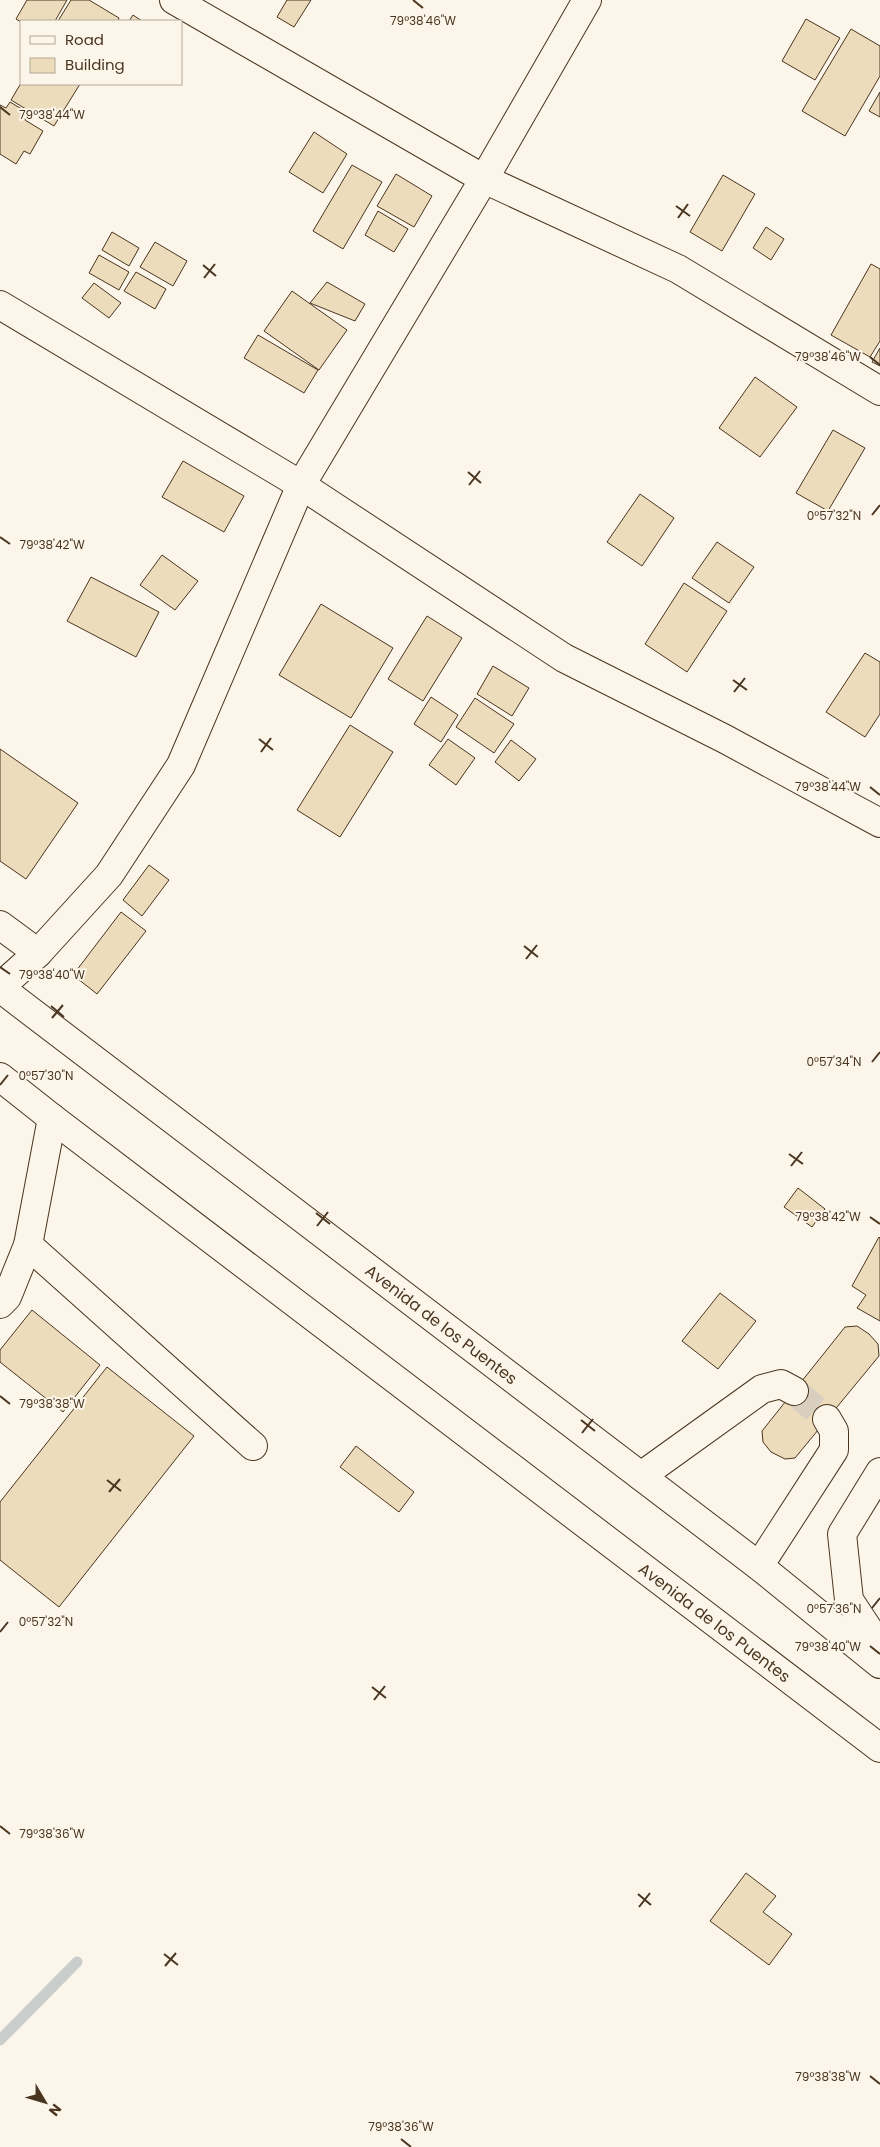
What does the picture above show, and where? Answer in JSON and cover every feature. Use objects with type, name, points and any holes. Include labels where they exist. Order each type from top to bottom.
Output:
[{"type":"street","points":[[174,0],[484,179],[678,269],[880,392]]},
{"type":"street","points":[[0,987],[38,953],[109,875],[181,765],[301,485],[484,179],[587,0]]},
{"type":"street","points":[[0,305],[301,485],[564,658],[725,740],[880,823]]},
{"type":"street","points":[[0,924],[38,953]]},
{"type":"street","name":"Avenida de los Puentes","points":[[0,987],[759,1566],[880,1664]]},
{"type":"street","name":"Avenida de los Puentes","points":[[0,1076],[52,1118],[880,1748]]},
{"type":"street","points":[[0,1304],[7,1297],[28,1245],[52,1118]]},
{"type":"street","points":[[28,1245],[253,1446]]},
{"type":"street","points":[[641,1476],[762,1389],[782,1384],[794,1391]]},
{"type":"street","points":[[759,1566],[834,1450],[834,1431],[827,1420]]},
{"type":"street","points":[[880,1472],[842,1534],[849,1600],[880,1647]]},
{"type":"building","points":[[27,0],[67,0],[56,20],[20,21],[16,19]]},
{"type":"building","points":[[71,0],[89,0],[119,18],[118,20],[59,20]]},
{"type":"building","points":[[287,0],[311,0],[294,27],[277,17]]},
{"type":"building","points":[[133,15],[140,20],[130,20]]},
{"type":"building","points":[[806,19],[840,38],[815,80],[782,61]]},
{"type":"building","points":[[851,29],[880,46],[880,76],[845,136],[802,111]]},
{"type":"building","points":[[20,85],[79,85],[54,126],[11,100]]},
{"type":"building","points":[[880,92],[880,117],[869,111]]},
{"type":"building","points":[[10,102],[30,114],[25,120],[43,131],[30,154],[24,151],[16,164],[0,154],[0,105],[6,108]]},
{"type":"building","points":[[314,132],[347,154],[323,193],[289,172]]},
{"type":"building","points":[[352,165],[382,182],[343,249],[313,231]]},
{"type":"building","points":[[396,174],[432,196],[414,227],[377,206]]},
{"type":"building","points":[[723,175],[755,194],[722,251],[690,232]]},
{"type":"building","points":[[378,211],[408,229],[394,252],[365,235]]},
{"type":"building","points":[[766,227],[784,239],[771,260],[753,248]]},
{"type":"building","points":[[112,232],[139,248],[129,266],[102,250]]},
{"type":"building","points":[[155,242],[187,261],[173,286],[140,267]]},
{"type":"building","points":[[99,255],[129,272],[119,290],[89,273]]},
{"type":"building","points":[[871,264],[880,269],[880,341],[870,357],[831,335]]},
{"type":"building","points":[[136,272],[166,289],[155,309],[124,291]]},
{"type":"building","points":[[327,282],[365,304],[355,321],[310,303]]},
{"type":"building","points":[[94,283],[121,303],[109,318],[82,298]]},
{"type":"building","points":[[292,291],[347,330],[319,370],[264,331]]},
{"type":"building","points":[[258,335],[318,370],[304,393],[244,358]]},
{"type":"building","points":[[880,348],[880,366],[872,362]]},
{"type":"building","points":[[755,377],[797,407],[760,457],[719,428]]},
{"type":"building","points":[[833,430],[865,448],[828,511],[796,493]]},
{"type":"building","points":[[183,461],[244,496],[224,532],[162,497]]},
{"type":"building","points":[[640,494],[674,518],[642,566],[607,542]]},
{"type":"building","points":[[717,542],[754,567],[729,603],[692,578]]},
{"type":"building","points":[[162,555],[198,581],[175,610],[140,585]]},
{"type":"building","points":[[91,577],[159,612],[136,657],[67,621]]},
{"type":"building","points":[[684,583],[727,611],[687,672],[645,644]]},
{"type":"building","points":[[321,604],[393,648],[351,718],[279,675]]},
{"type":"building","points":[[427,616],[462,638],[423,701],[388,679]]},
{"type":"building","points":[[865,653],[880,662],[880,714],[865,737],[826,712]]},
{"type":"building","points":[[493,666],[529,688],[512,716],[477,694]]},
{"type":"building","points":[[431,697],[458,715],[441,742],[414,724]]},
{"type":"building","points":[[475,698],[514,724],[494,753],[456,727]]},
{"type":"building","points":[[350,725],[393,752],[340,837],[297,810]]},
{"type":"building","points":[[448,739],[475,758],[456,785],[429,765]]},
{"type":"building","points":[[511,740],[536,759],[519,781],[495,762]]},
{"type":"building","points":[[0,749],[78,803],[26,879],[0,861]]},
{"type":"building","points":[[149,865],[169,880],[142,916],[123,900]]},
{"type":"building","points":[[121,912],[146,931],[97,994],[73,975]]},
{"type":"building","points":[[798,1188],[825,1209],[812,1227],[784,1207]]},
{"type":"building","points":[[879,1237],[880,1321],[857,1308],[866,1295],[852,1286]]},
{"type":"building","points":[[720,1293],[756,1321],[718,1369],[682,1341]]},
{"type":"building","points":[[32,1310],[100,1365],[63,1412],[0,1362],[0,1350]]},
{"type":"building","points":[[857,1326],[869,1334],[878,1344],[879,1356],[795,1458],[785,1459],[771,1452],[763,1442],[762,1431],[845,1327]]},
{"type":"building","points":[[107,1367],[194,1436],[59,1607],[0,1560],[0,1502]]},
{"type":"building","points":[[356,1446],[414,1492],[399,1512],[340,1467]]},
{"type":"building","points":[[746,1873],[776,1896],[763,1912],[792,1934],[769,1965],[710,1921]]},
{"type":"waterway","points":[[0,2040],[77,1962]]},
{"type":"tunnel","points":[[794,1391],[827,1419]]}]
